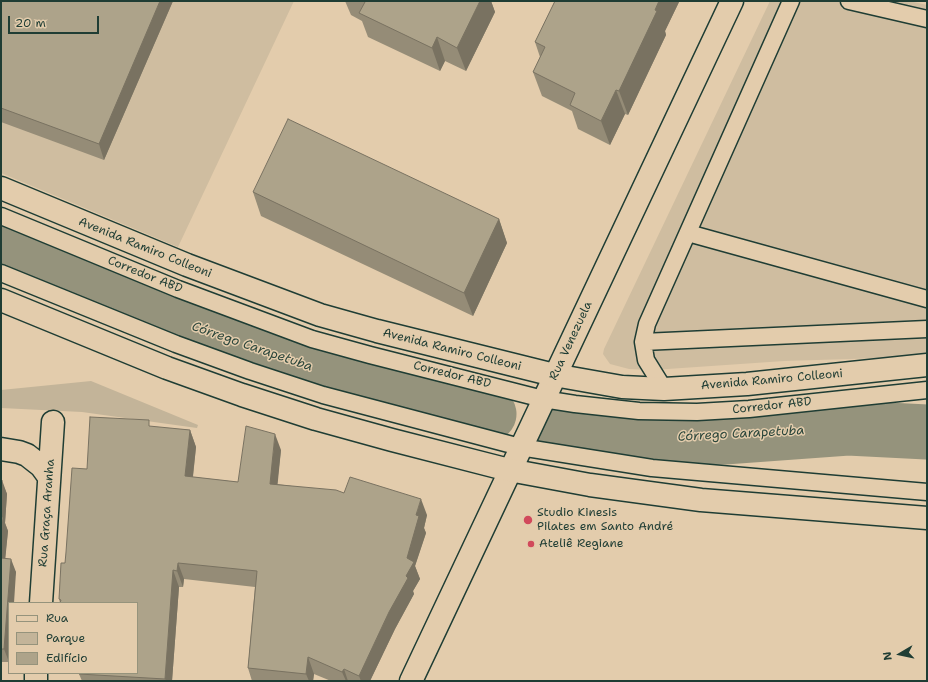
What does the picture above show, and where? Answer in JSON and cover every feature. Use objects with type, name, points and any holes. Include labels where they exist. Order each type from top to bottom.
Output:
[{"type":"main road","name":"Rua Venezuela","points":[[410,681],[732,1]]},
{"type":"main road","name":"Avenida Ramiro Colleoni","points":[[1,188],[187,265],[320,315],[377,331],[554,375],[622,387],[664,389],[747,384],[927,365]]},
{"type":"main road","points":[[1,300],[167,368],[242,394],[384,438],[509,470],[590,485],[701,500],[927,518]]},
{"type":"main road","name":"Rua Graça Aranha","points":[[41,602],[53,422]]},
{"type":"main road","points":[[1,449],[27,455],[41,466],[49,477]]},
{"type":"lane","points":[[664,389],[646,360],[643,342],[647,324],[791,1]]},
{"type":"lane","points":[[849,1],[927,19]]},
{"type":"lane","name":"Corredor ABD","points":[[1,216],[178,289],[312,339],[543,399],[639,411],[697,412],[749,409],[927,390]]},
{"type":"lane","points":[[688,233],[927,299]]},
{"type":"lane","points":[[1,273],[176,344],[250,371],[338,399],[520,447],[652,468],[927,492]]},
{"type":"lane","points":[[643,342],[927,329]]},
{"type":"shaded area","points":[[1,1],[294,1],[178,247],[1,173]]},
{"type":"shaded area","points":[[770,1],[909,1],[927,5],[927,355],[784,361],[653,370],[629,369],[610,364],[603,354],[604,349]]},
{"type":"green space","points":[[91,381],[198,425],[197,428],[82,412],[1,408],[1,390]]},
{"type":"building","points":[[1,1],[160,1],[99,144],[1,108]]},
{"type":"building","points":[[363,1],[480,1],[457,48],[437,37],[432,48],[359,13],[365,2]]},
{"type":"building","points":[[555,1],[659,1],[655,10],[657,11],[619,91],[616,90],[601,121],[570,105],[575,93],[533,72],[545,47],[535,42]]},
{"type":"building","points":[[288,119],[499,219],[464,293],[253,192]]},
{"type":"building","points":[[90,417],[149,420],[149,426],[190,430],[185,476],[238,482],[246,426],[275,434],[270,484],[336,490],[344,493],[350,477],[421,499],[416,515],[419,516],[407,558],[414,562],[406,576],[408,578],[389,612],[359,676],[344,669],[342,672],[308,657],[306,674],[248,668],[257,571],[178,563],[177,571],[173,570],[165,679],[79,674],[138,674],[138,602],[60,602],[61,600],[59,599],[61,563],[65,563],[72,468],[87,469]]},
{"type":"building","points":[[1,480],[2,480],[1,501]]},
{"type":"building","points":[[1,517],[3,517],[1,540]]},
{"type":"building","points":[[1,558],[11,559],[4,649],[1,649]]},
{"type":"waterway","name":"Córrego Carapetuba","points":[[1,250],[225,341],[291,363],[435,402],[489,414]]},
{"type":"waterway","name":"Córrego Carapetuba","points":[[555,427],[595,434],[659,439],[724,437],[848,428],[927,432]]},
{"type":"place","name":"Studio Kinesis Pilates em Santo André","points":[[528,520]]},
{"type":"place","name":"Ateliê Regiane","points":[[531,544]]}]
